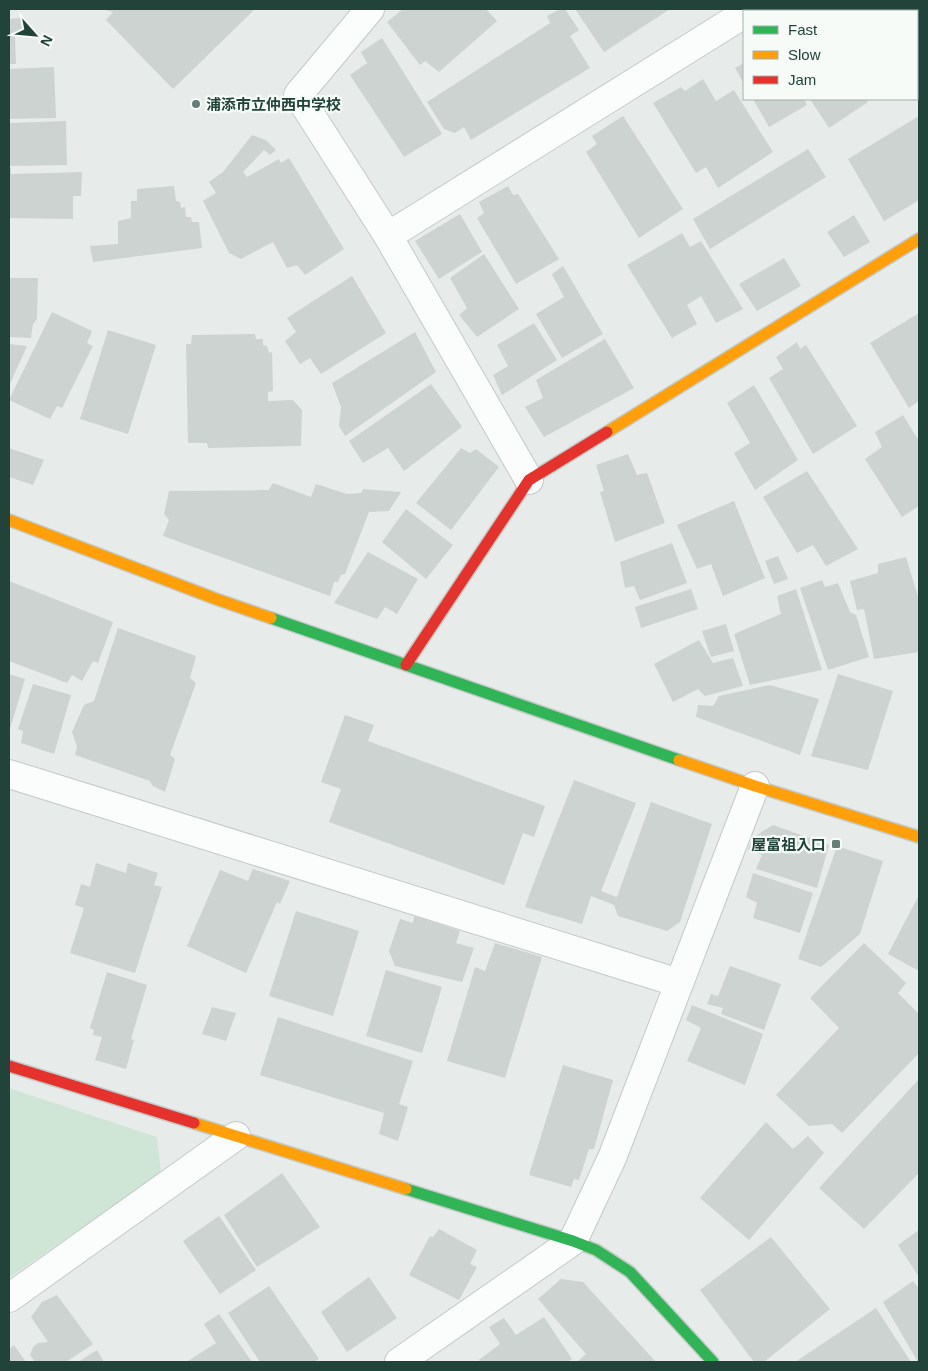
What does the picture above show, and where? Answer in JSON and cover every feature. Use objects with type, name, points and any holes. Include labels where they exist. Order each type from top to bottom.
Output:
[{"type":"street","points":[[370,9],[298,94],[388,236],[529,480]]},
{"type":"street","points":[[388,236],[743,15]]},
{"type":"street","points":[[406,665],[529,480],[919,239]]},
{"type":"street","points":[[9,520],[216,599],[755,786],[919,837]]},
{"type":"street","points":[[9,774],[679,983]]},
{"type":"street","points":[[399,1362],[573,1241],[612,1158],[755,786]]},
{"type":"street","points":[[9,1066],[573,1241],[596,1250],[630,1272],[713,1362]]},
{"type":"street","points":[[9,1298],[236,1136]]},
{"type":"green space","points":[[9,1088],[157,1137],[161,1173],[9,1278]]},
{"type":"building","points":[[102,9],[255,9],[173,89],[106,20],[113,12]]},
{"type":"building","points":[[403,9],[486,9],[497,21],[439,72],[425,61],[420,65],[387,22]]},
{"type":"building","points":[[560,9],[565,9],[579,30],[570,36],[590,68],[471,140],[464,127],[455,133],[444,129],[427,102],[550,23],[547,16]]},
{"type":"building","points":[[575,9],[670,9],[604,52]]},
{"type":"building","points":[[919,9],[919,30],[918,10],[820,10]]},
{"type":"building","points":[[22,18],[22,35],[15,36],[16,64],[9,64],[9,19]]},
{"type":"building","points":[[382,38],[442,134],[404,157],[350,75],[367,63],[361,52]]},
{"type":"building","points":[[743,64],[743,82],[735,68]]},
{"type":"building","points":[[54,67],[56,118],[9,119],[9,69]]},
{"type":"building","points":[[703,79],[716,101],[734,90],[773,152],[718,188],[706,167],[696,173],[653,103],[681,87],[685,91]]},
{"type":"building","points":[[754,100],[804,100],[807,105],[769,127]]},
{"type":"building","points":[[811,100],[867,100],[868,102],[829,128]]},
{"type":"building","points":[[623,116],[683,209],[639,238],[586,152],[597,144],[592,136]]},
{"type":"building","points":[[919,116],[919,200],[884,221],[848,159]]},
{"type":"building","points":[[66,121],[67,165],[9,166],[9,123]]},
{"type":"building","points":[[252,135],[266,140],[276,150],[270,155],[264,150],[243,172],[247,177],[279,159],[281,163],[289,158],[344,249],[305,275],[297,265],[287,268],[273,242],[241,259],[229,253],[203,201],[216,193],[209,182],[223,172]]},
{"type":"building","points":[[808,149],[826,177],[710,249],[693,219]]},
{"type":"building","points":[[9,168],[11,168],[11,174],[82,172],[81,196],[73,196],[73,219],[9,218]]},
{"type":"building","points":[[174,186],[176,201],[180,202],[181,208],[185,207],[186,217],[191,217],[192,222],[199,222],[202,248],[93,262],[90,246],[118,244],[118,221],[131,218],[131,201],[137,201],[137,189]]},
{"type":"building","points":[[508,186],[513,195],[518,194],[559,259],[516,284],[477,218],[484,213],[479,202]]},
{"type":"building","points":[[460,214],[482,252],[439,279],[415,241]]},
{"type":"building","points":[[854,215],[870,242],[844,257],[827,232]]},
{"type":"building","points":[[682,233],[690,247],[701,241],[743,309],[716,323],[701,296],[687,305],[697,324],[672,338],[627,265]]},
{"type":"building","points":[[484,254],[519,309],[477,337],[459,315],[467,308],[450,278]]},
{"type":"building","points":[[784,258],[801,286],[757,311],[739,284]]},
{"type":"building","points":[[563,266],[603,334],[562,358],[536,314],[564,297],[552,274]]},
{"type":"building","points":[[352,276],[386,333],[321,374],[310,358],[300,364],[285,341],[296,332],[287,318]]},
{"type":"building","points":[[9,278],[38,278],[37,319],[33,324],[31,338],[9,337]]},
{"type":"building","points":[[52,312],[92,331],[87,343],[93,346],[62,408],[57,406],[50,419],[9,400]]},
{"type":"building","points":[[919,313],[919,401],[909,408],[870,343]]},
{"type":"building","points":[[534,323],[557,360],[502,395],[493,375],[508,366],[497,345]]},
{"type":"building","points":[[108,330],[156,345],[128,434],[80,419]]},
{"type":"building","points":[[415,332],[436,372],[345,436],[339,426],[341,407],[332,383]]},
{"type":"building","points":[[255,334],[256,339],[263,339],[263,345],[267,346],[269,353],[272,352],[273,391],[268,392],[268,401],[293,400],[302,410],[301,446],[208,448],[207,443],[188,443],[186,344],[191,344],[192,335]]},
{"type":"building","points":[[605,339],[634,388],[544,437],[525,407],[543,398],[536,380]]},
{"type":"building","points":[[797,342],[800,349],[806,345],[857,426],[813,454],[769,378],[783,369],[776,357]]},
{"type":"building","points":[[9,344],[27,346],[9,386]]},
{"type":"building","points":[[431,384],[462,427],[404,471],[388,448],[363,463],[349,441]]},
{"type":"building","points":[[754,385],[798,460],[755,490],[734,453],[750,443],[727,403]]},
{"type":"building","points":[[903,415],[919,441],[919,506],[902,517],[865,459],[882,447],[875,432]]},
{"type":"building","points":[[9,448],[44,460],[33,485],[9,477]]},
{"type":"building","points":[[461,448],[470,453],[476,449],[499,467],[451,530],[416,503]]},
{"type":"building","points":[[628,454],[637,475],[647,473],[665,523],[615,542],[600,492],[604,491],[596,465]]},
{"type":"building","points":[[807,471],[858,549],[826,566],[813,545],[797,553],[763,497]]},
{"type":"building","points":[[273,483],[311,497],[316,484],[347,494],[361,493],[363,489],[401,492],[389,511],[369,512],[345,574],[341,575],[338,582],[334,582],[330,596],[163,536],[169,520],[164,514],[169,491],[269,490]]},
{"type":"building","points":[[734,501],[765,578],[723,596],[711,564],[697,569],[677,525]]},
{"type":"building","points":[[406,509],[453,545],[426,579],[382,542]]},
{"type":"building","points":[[672,543],[687,583],[640,600],[634,586],[625,588],[620,562]]},
{"type":"building","points":[[368,552],[418,579],[397,614],[385,607],[377,619],[334,603]]},
{"type":"building","points":[[778,556],[788,579],[774,584],[765,561]]},
{"type":"building","points":[[906,557],[919,600],[919,652],[874,659],[864,609],[857,610],[850,581],[878,573],[878,564]]},
{"type":"building","points":[[822,580],[825,587],[838,583],[850,612],[856,615],[869,657],[828,670],[800,588]]},
{"type":"building","points":[[9,581],[113,622],[98,663],[93,661],[82,681],[72,675],[67,683],[9,661]]},
{"type":"building","points":[[691,589],[698,609],[641,628],[635,607]]},
{"type":"building","points":[[796,589],[822,670],[750,685],[734,634],[781,614],[777,596]]},
{"type":"building","points":[[726,624],[734,651],[711,657],[702,631]]},
{"type":"building","points":[[118,628],[196,656],[190,678],[196,683],[170,755],[175,759],[165,792],[153,786],[150,781],[75,755],[77,747],[72,732],[84,705],[94,701]]},
{"type":"building","points":[[699,640],[713,663],[733,658],[743,686],[705,696],[698,689],[673,702],[654,664]]},
{"type":"building","points":[[9,674],[25,679],[9,732]]},
{"type":"building","points":[[838,674],[893,691],[868,770],[811,756]]},
{"type":"building","points":[[33,684],[71,695],[54,754],[21,743],[23,731],[18,729]]},
{"type":"building","points":[[770,685],[819,699],[800,755],[696,717],[698,705],[713,706],[719,696]]},
{"type":"building","points":[[345,715],[374,725],[368,741],[545,806],[534,837],[523,833],[504,885],[329,822],[341,789],[321,782]]},
{"type":"building","points":[[574,780],[636,803],[601,891],[617,897],[651,802],[712,824],[680,922],[667,931],[618,916],[614,905],[591,896],[582,924],[525,907]]},
{"type":"building","points":[[773,825],[829,845],[817,888],[756,869],[762,855],[748,850],[752,838]]},
{"type":"building","points":[[837,846],[883,861],[860,934],[821,967],[798,959]]},
{"type":"building","points":[[96,863],[126,873],[128,863],[158,873],[154,885],[162,887],[135,973],[70,953],[84,908],[75,905],[81,884],[90,887]]},
{"type":"building","points":[[253,869],[290,881],[280,904],[277,902],[246,973],[187,946],[220,870],[248,881]]},
{"type":"building","points":[[753,873],[813,893],[800,933],[753,918],[757,903],[746,897]]},
{"type":"building","points":[[919,895],[919,971],[888,954]]},
{"type":"building","points":[[296,911],[359,931],[333,1016],[269,996]]},
{"type":"building","points":[[414,916],[460,931],[456,943],[474,948],[462,982],[395,966],[389,951],[400,919],[413,923]]},
{"type":"building","points":[[495,943],[542,957],[505,1078],[447,1061],[475,967],[485,971]]},
{"type":"building","points":[[864,943],[906,983],[898,993],[919,1014],[919,1053],[842,1133],[832,1124],[809,1126],[776,1095],[839,1028],[810,998]]},
{"type":"building","points":[[730,966],[781,984],[764,1030],[721,1014],[723,1008],[707,1004],[711,994],[718,996]]},
{"type":"building","points":[[386,970],[442,987],[422,1053],[366,1036]]},
{"type":"building","points":[[107,972],[147,985],[131,1039],[134,1040],[126,1069],[95,1060],[102,1037],[93,1035],[94,1030],[90,1028]]},
{"type":"building","points":[[692,1005],[763,1034],[745,1085],[687,1061],[701,1028],[686,1020]]},
{"type":"building","points":[[212,1007],[236,1013],[226,1041],[202,1034]]},
{"type":"building","points":[[278,1017],[413,1061],[399,1104],[408,1107],[398,1141],[379,1134],[384,1113],[260,1075]]},
{"type":"building","points":[[563,1065],[613,1080],[594,1149],[589,1149],[579,1180],[574,1179],[571,1187],[529,1175]]},
{"type":"building","points":[[919,1079],[919,1173],[864,1229],[819,1188]]},
{"type":"building","points":[[766,1122],[793,1149],[808,1136],[824,1153],[749,1240],[700,1198]]},
{"type":"building","points":[[282,1173],[320,1227],[257,1267],[224,1215]]},
{"type":"building","points":[[219,1216],[256,1270],[220,1294],[183,1241]]},
{"type":"building","points":[[439,1229],[477,1250],[470,1264],[477,1267],[459,1300],[409,1275],[430,1236],[433,1237]]},
{"type":"building","points":[[919,1230],[919,1277],[898,1245]]},
{"type":"building","points":[[771,1237],[830,1309],[764,1362],[754,1362],[700,1290]]},
{"type":"building","points":[[369,1277],[397,1318],[347,1352],[321,1312]]},
{"type":"building","points":[[561,1279],[583,1282],[656,1362],[577,1362],[586,1354],[538,1299]]},
{"type":"building","points":[[913,1281],[919,1289],[919,1362],[883,1302]]},
{"type":"building","points":[[269,1286],[319,1359],[314,1362],[260,1362],[228,1313]]},
{"type":"building","points":[[57,1295],[93,1344],[66,1362],[35,1362],[30,1355],[33,1347],[38,1343],[48,1342],[31,1317],[42,1302]]},
{"type":"building","points":[[876,1308],[911,1362],[797,1362],[798,1360]]},
{"type":"building","points":[[219,1314],[252,1362],[188,1361],[216,1343],[204,1324]]},
{"type":"building","points":[[544,1317],[572,1359],[567,1362],[481,1362],[479,1360],[500,1344],[489,1327],[504,1318],[516,1335]]},
{"type":"building","points":[[14,1345],[26,1362],[9,1362],[9,1349]]},
{"type":"building","points":[[97,1350],[104,1362],[78,1362]]},
{"type":"traffic: fast","points":[[271,618],[679,760]]},
{"type":"traffic: fast","points":[[406,1189],[573,1241],[596,1250],[630,1272],[713,1362]]},
{"type":"traffic: slow","points":[[607,432],[919,239]]},
{"type":"traffic: slow","points":[[9,520],[271,618]]},
{"type":"traffic: slow","points":[[679,760],[755,786],[919,837]]},
{"type":"traffic: slow","points":[[194,1123],[406,1189]]},
{"type":"traffic: jam","points":[[406,665],[529,480],[607,432]]},
{"type":"traffic: jam","points":[[9,1066],[194,1123]]},
{"type":"place","name":"浦添市立仲西中学校","points":[[196,104]]},
{"type":"place","name":"屋富祖入口","points":[[836,844]]}]
